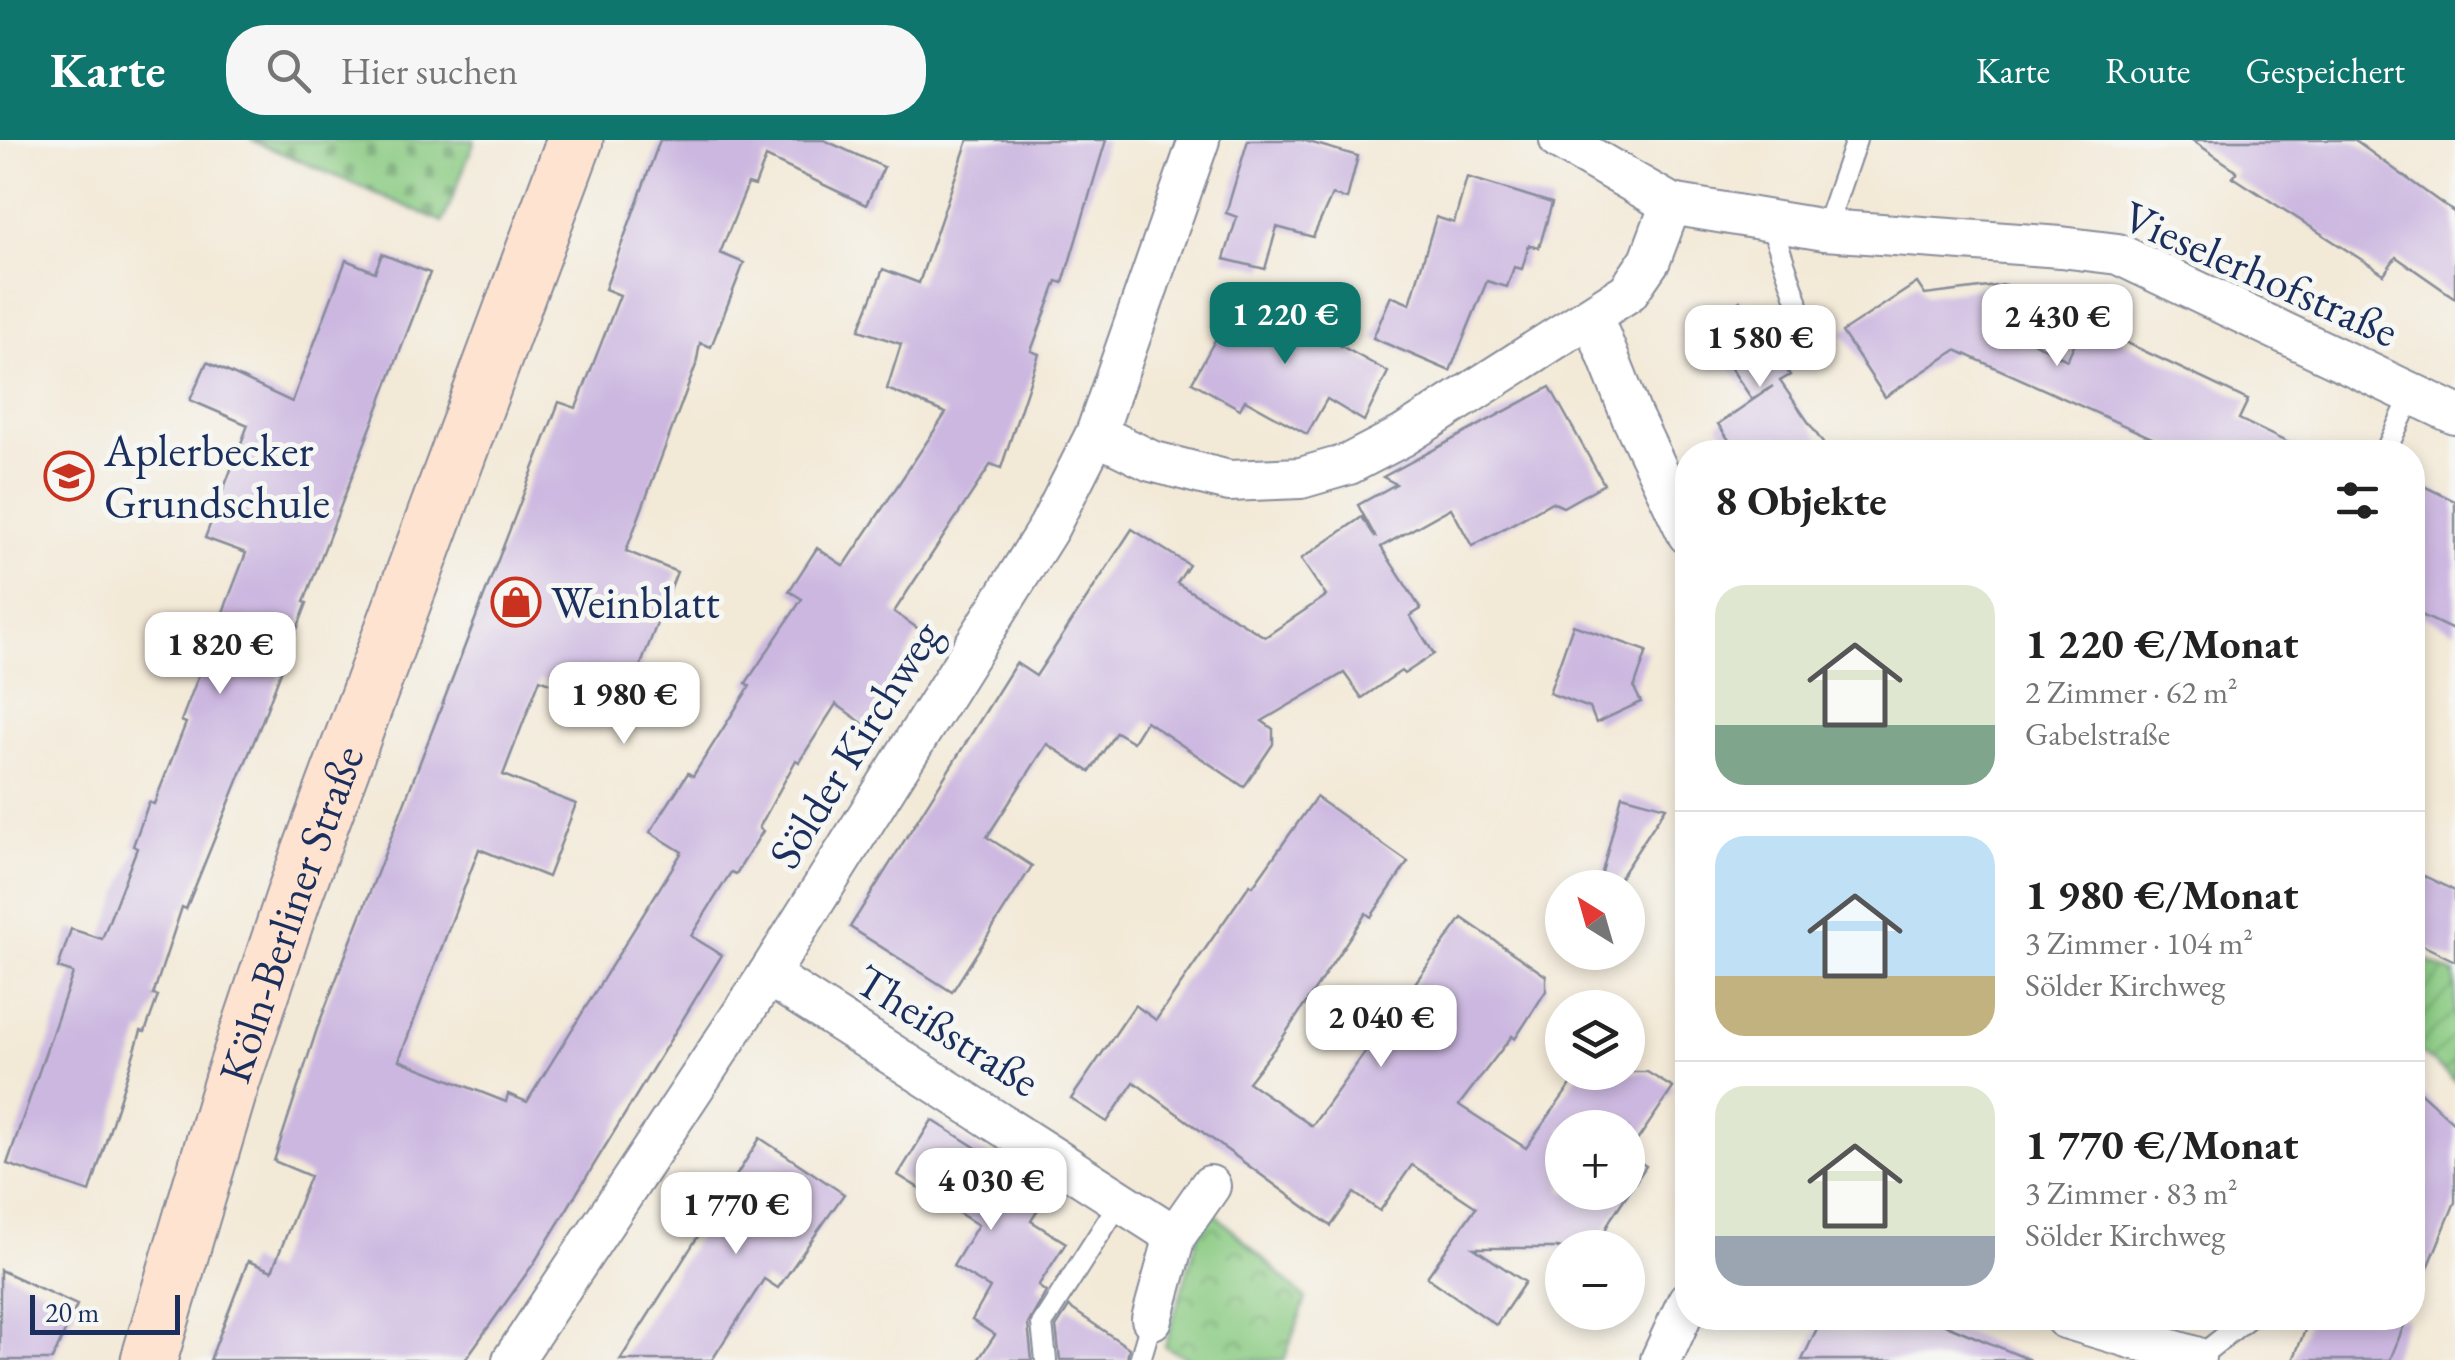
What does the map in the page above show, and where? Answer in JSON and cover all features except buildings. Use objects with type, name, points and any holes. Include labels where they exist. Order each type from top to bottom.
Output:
[{"type":"main road","name":"Köln-Berliner Straße","points":[[149,1360],[232,1080],[296,890],[575,140]]},
{"type":"street","name":"Sölder Kirchweg","points":[[513,1360],[768,975],[1049,527],[1096,434],[1199,140]]},
{"type":"street","name":"Vieselerhofstraße","points":[[1560,140],[1671,204],[1825,230],[2118,254],[2455,414]]},
{"type":"street","points":[[1096,434],[1150,461],[1229,481],[1300,478],[1349,464],[1404,436],[1628,292],[1650,260],[1671,204]]},
{"type":"street","points":[[1592,316],[1632,417],[1675,507]]},
{"type":"street","name":"Theißstraße","points":[[768,975],[1175,1236]]},
{"type":"street","points":[[1152,1319],[1175,1236],[1210,1186]]},
{"type":"street","points":[[1661,1360],[1675,1329]]},
{"type":"street","points":[[2104,1330],[2195,1358]]},
{"type":"lane","points":[[1825,230],[1856,140]]},
{"type":"lane","points":[[1770,222],[1797,300],[1804,335]]},
{"type":"lane","points":[[2391,440],[2412,395]]},
{"type":"lane","points":[[1046,1360],[1042,1324],[1120,1200]]},
{"type":"lane","points":[[1140,1360],[1152,1319]]},
{"type":"lane","points":[[2195,1358],[2232,1330]]},
{"type":"green space","points":[[251,140],[475,140],[443,222]]},
{"type":"green space","points":[[2425,960],[2455,974],[2455,1081],[2425,1056]]},
{"type":"green space","points":[[1212,1211],[1306,1299],[1284,1360],[1191,1360],[1165,1346],[1199,1233]]},
{"type":"place","name":"Aplerbecker Grundschule","points":[[69,476]]},
{"type":"place","name":"Weinblatt","points":[[516,602]]}]
